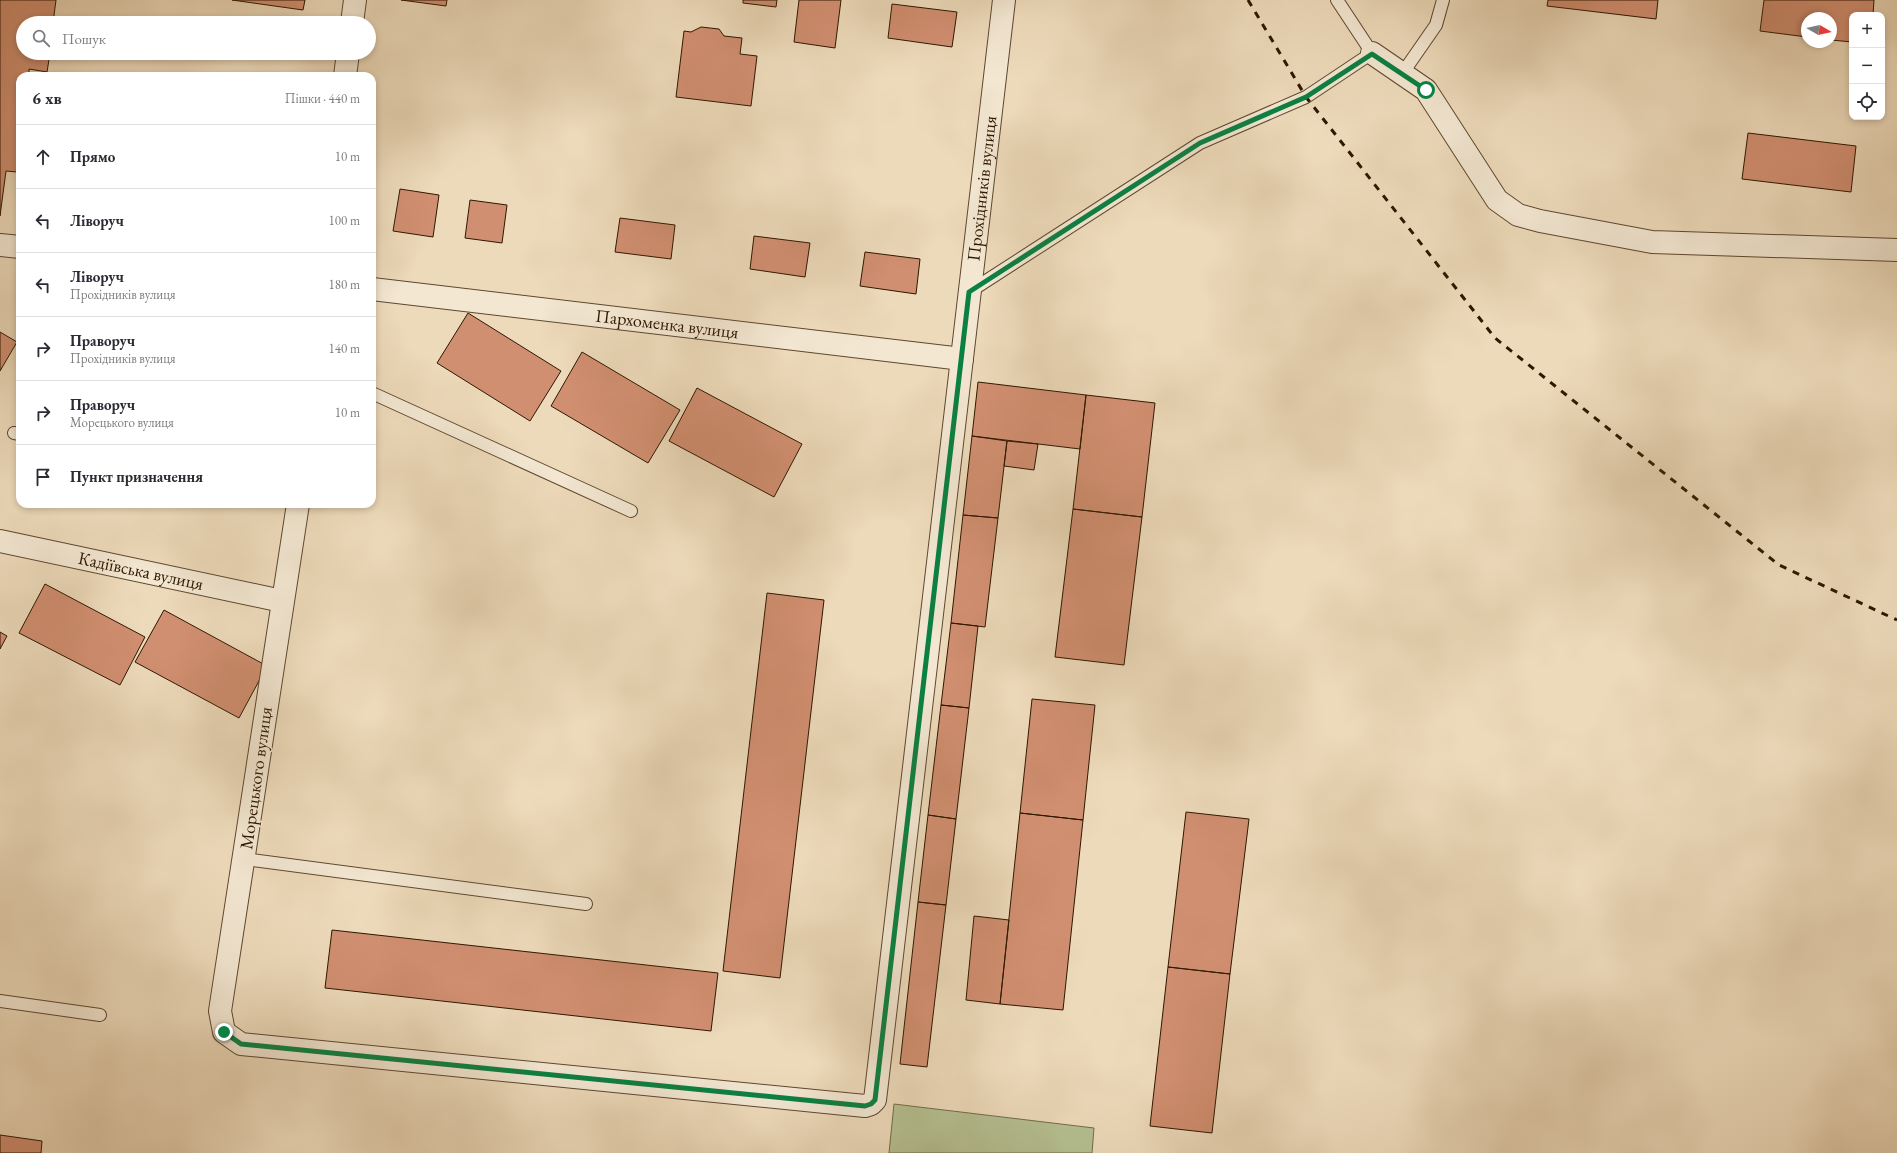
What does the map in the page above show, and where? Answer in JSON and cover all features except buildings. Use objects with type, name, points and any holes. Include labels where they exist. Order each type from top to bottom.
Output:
[{"type":"street","points":[[353,16],[355,0]]},
{"type":"street","name":"Прохідників вулиця","points":[[241,1044],[865,1106],[871,1104],[875,1100],[1004,0]]},
{"type":"street","points":[[1372,54],[1426,90],[1497,200],[1518,215],[1540,221],[1652,242],[1897,250]]},
{"type":"street","points":[[346,72],[347,60]]},
{"type":"street","points":[[0,245],[16,247]]},
{"type":"street","name":"Пархоменка вулиця","points":[[376,290],[962,359]]},
{"type":"street","name":"Морецького вулиця","points":[[241,1044],[224,1032],[220,1012],[297,508]]},
{"type":"street","name":"Кадіївська вулиця","points":[[0,541],[282,601]]},
{"type":"lane","points":[[969,292],[1200,143],[1306,97],[1372,54],[1337,0]]},
{"type":"lane","points":[[1402,74],[1436,25],[1442,0]]},
{"type":"lane","points":[[376,395],[631,511]]},
{"type":"lane","points":[[244,859],[586,904]]},
{"type":"lane","points":[[0,1002],[100,1015]]},
{"type":"green space","points":[[894,1104],[1094,1128],[1092,1153],[889,1153]]},
{"type":"railway","points":[[1248,0],[1306,97],[1495,338],[1779,565],[1897,620]]},
{"type":"route","points":[[224,1032],[241,1044],[865,1106],[871,1104],[875,1100],[969,292],[1200,143],[1306,97],[1372,54],[1426,90]]}]
